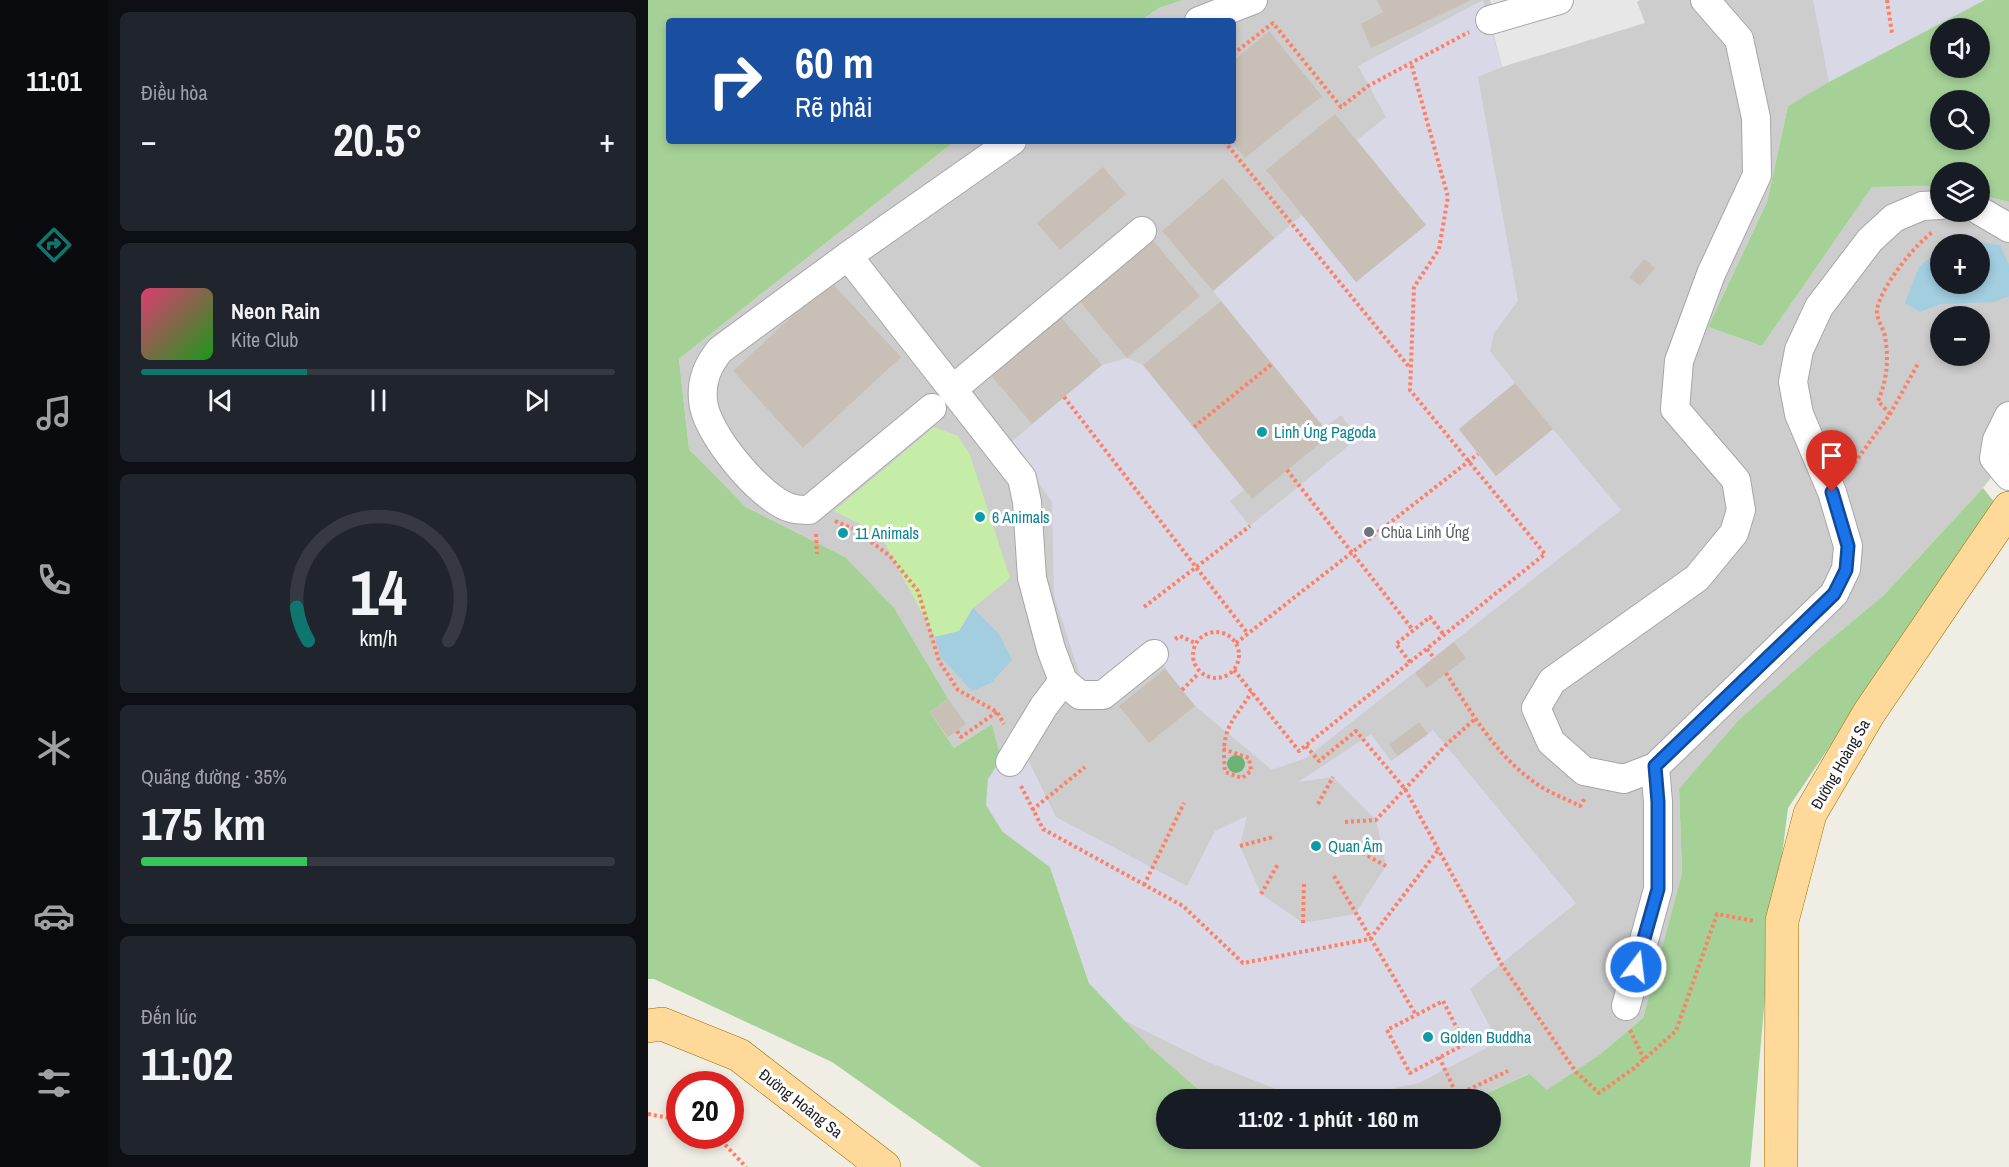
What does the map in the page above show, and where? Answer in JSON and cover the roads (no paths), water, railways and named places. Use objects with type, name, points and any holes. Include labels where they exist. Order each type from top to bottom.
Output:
[{"type":"main road","name":"Đường Hoàng Sa","points":[[1781,1167],[1782,921],[1810,814],[1869,713],[2009,508]]},
{"type":"main road","name":"Đường Hoàng Sa","points":[[648,1026],[662,1024],[739,1055],[884,1167]]},
{"type":"lane","points":[[1208,18],[1253,0]]},
{"type":"lane","points":[[1490,20],[1559,0]]},
{"type":"lane","points":[[1705,0],[1739,39]]},
{"type":"lane","points":[[1731,0],[1756,118],[1757,175],[1712,274],[1679,361],[1675,409],[1736,480],[1742,510],[1734,533],[1697,578],[1552,681],[1536,708],[1551,742],[1584,771],[1624,779],[1655,766],[1834,594],[1846,570],[1848,546],[1832,492],[1799,414],[1793,382],[1799,350],[1819,307],[1870,240],[1894,218],[1922,206],[1930,206]]},
{"type":"lane","points":[[932,408],[809,510],[790,508],[769,496],[736,461],[710,426],[703,402],[704,378],[709,364],[720,350],[1007,144]]},
{"type":"lane","points":[[1990,217],[2009,228]]},
{"type":"lane","points":[[954,389],[1142,231]]},
{"type":"lane","points":[[848,256],[1022,478],[1027,502],[1032,578],[1051,649],[1063,681],[1080,695],[1103,695],[1154,654]]},
{"type":"lane","points":[[2009,416],[1997,440],[1994,458],[2009,476]]},
{"type":"lane","points":[[1010,762],[1044,706],[1063,681]]},
{"type":"lane","points":[[1626,1006],[1658,889],[1658,802],[1655,766]]},
{"type":"water","points":[[1990,244],[2000,245],[2009,265],[2009,296],[1995,302],[1941,304],[1930,306],[1930,308],[1920,312],[1905,303],[1919,267],[1930,258],[1930,294],[1990,294]]},
{"type":"water","points":[[973,608],[999,634],[1012,660],[991,683],[972,691],[940,656],[935,637],[959,631]]},
{"type":"place","name":"Linh Úng Pagoda","points":[[1262,432]]},
{"type":"place","name":"6 Animals","points":[[980,517]]},
{"type":"place","name":"Chùa Linh Ứng","points":[[1369,532]]},
{"type":"place","name":"11 Animals","points":[[843,533]]},
{"type":"place","name":"Quan Âm","points":[[1316,846]]},
{"type":"place","name":"Golden Buddha","points":[[1428,1037]]}]
